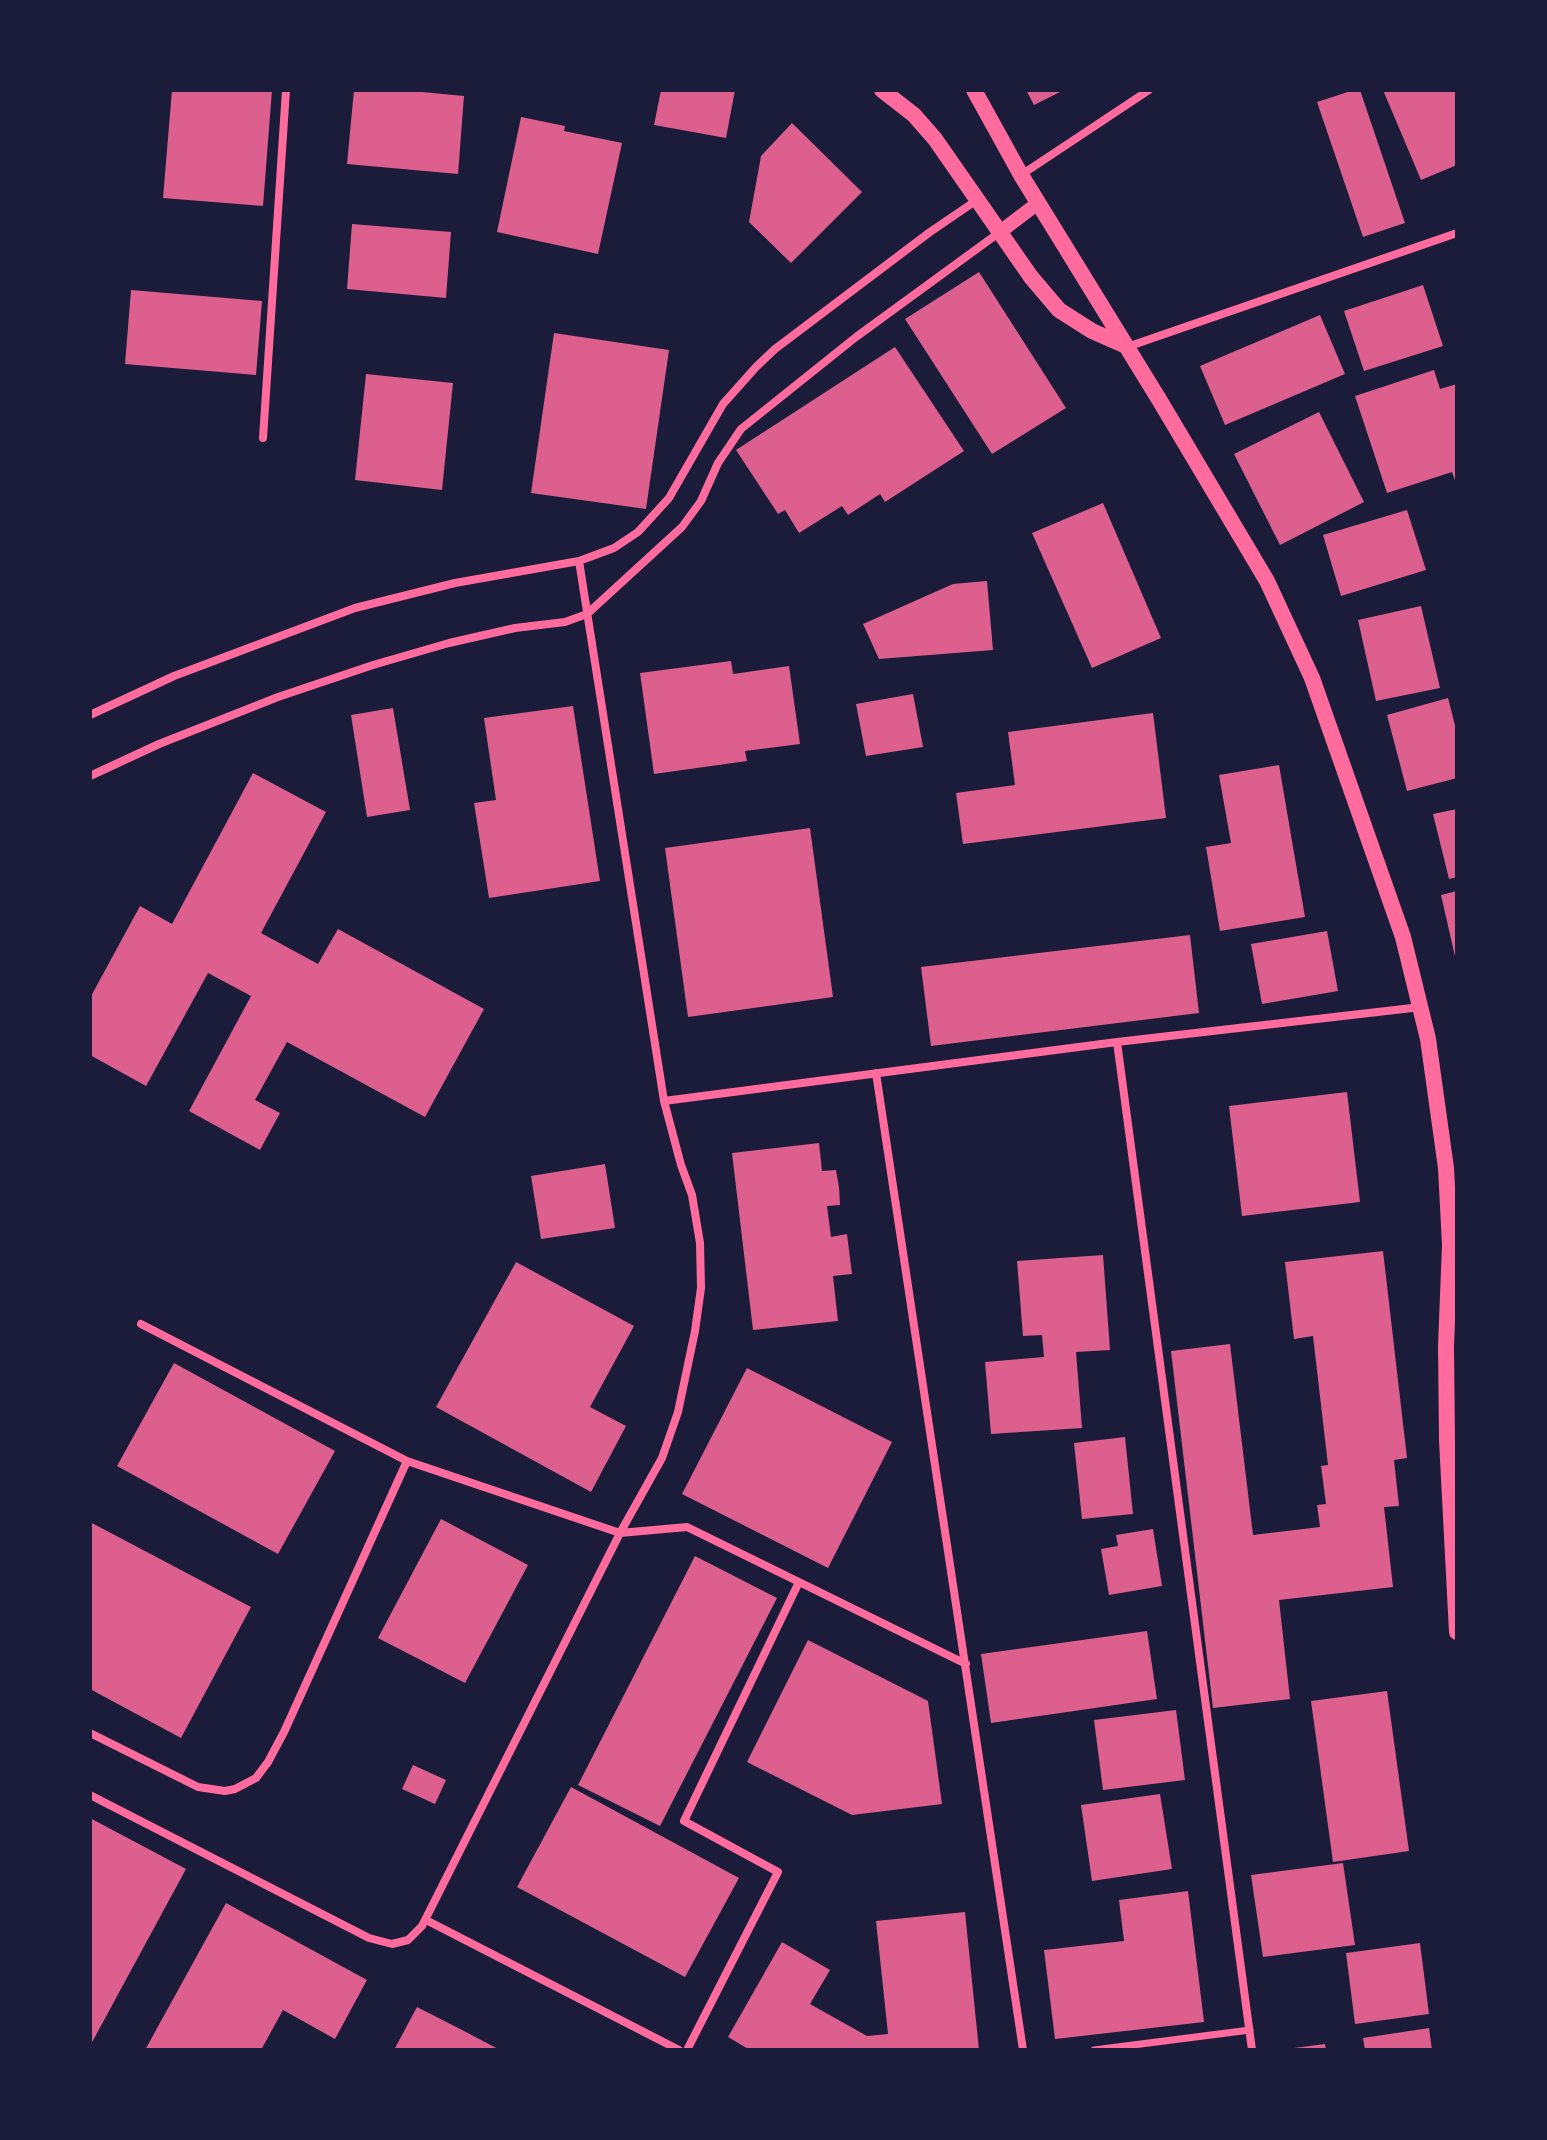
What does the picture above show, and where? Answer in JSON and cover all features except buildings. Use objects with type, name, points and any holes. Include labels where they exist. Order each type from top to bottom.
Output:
[{"type":"main road","points":[[882,90],[914,115],[935,139],[1038,286],[1059,310],[1092,331],[1127,347]]},
{"type":"main road","points":[[974,90],[1021,175],[1238,531],[1290,630],[1312,678],[1400,928],[1422,1007],[1435,1076],[1446,1168],[1452,1315],[1447,1440],[1457,1632]]},
{"type":"street","points":[[263,438],[286,90]]},
{"type":"street","points":[[1021,175],[1149,90]]},
{"type":"street","points":[[90,715],[174,676],[355,608],[455,583],[579,561],[625,541],[660,509],[686,473],[723,404],[775,349],[930,232],[978,200]]},
{"type":"street","points":[[90,776],[251,707],[373,665],[462,639],[565,622],[587,614],[682,527],[701,501],[718,463],[741,429],[856,337],[1038,203]]},
{"type":"street","points":[[1127,347],[1457,233]]},
{"type":"street","points":[[90,1795],[369,1938],[392,1944],[416,1934],[426,1920],[620,1533],[662,1458],[678,1412],[699,1306],[700,1243],[692,1195],[664,1101],[579,561]]},
{"type":"street","points":[[664,1101],[1117,1042],[1422,1007]]},
{"type":"street","points":[[1117,1042],[1252,2050]]},
{"type":"street","points":[[876,1073],[1023,2050]]},
{"type":"street","points":[[141,1324],[407,1461],[620,1533],[687,1527],[966,1664]]},
{"type":"street","points":[[90,1733],[187,1783],[212,1791],[235,1789],[247,1784],[268,1762],[407,1461]]},
{"type":"street","points":[[687,2050],[778,1872],[684,1821],[799,1582]]},
{"type":"street","points":[[426,1920],[679,2050]]},
{"type":"street","points":[[1094,2050],[1250,2030]]}]
